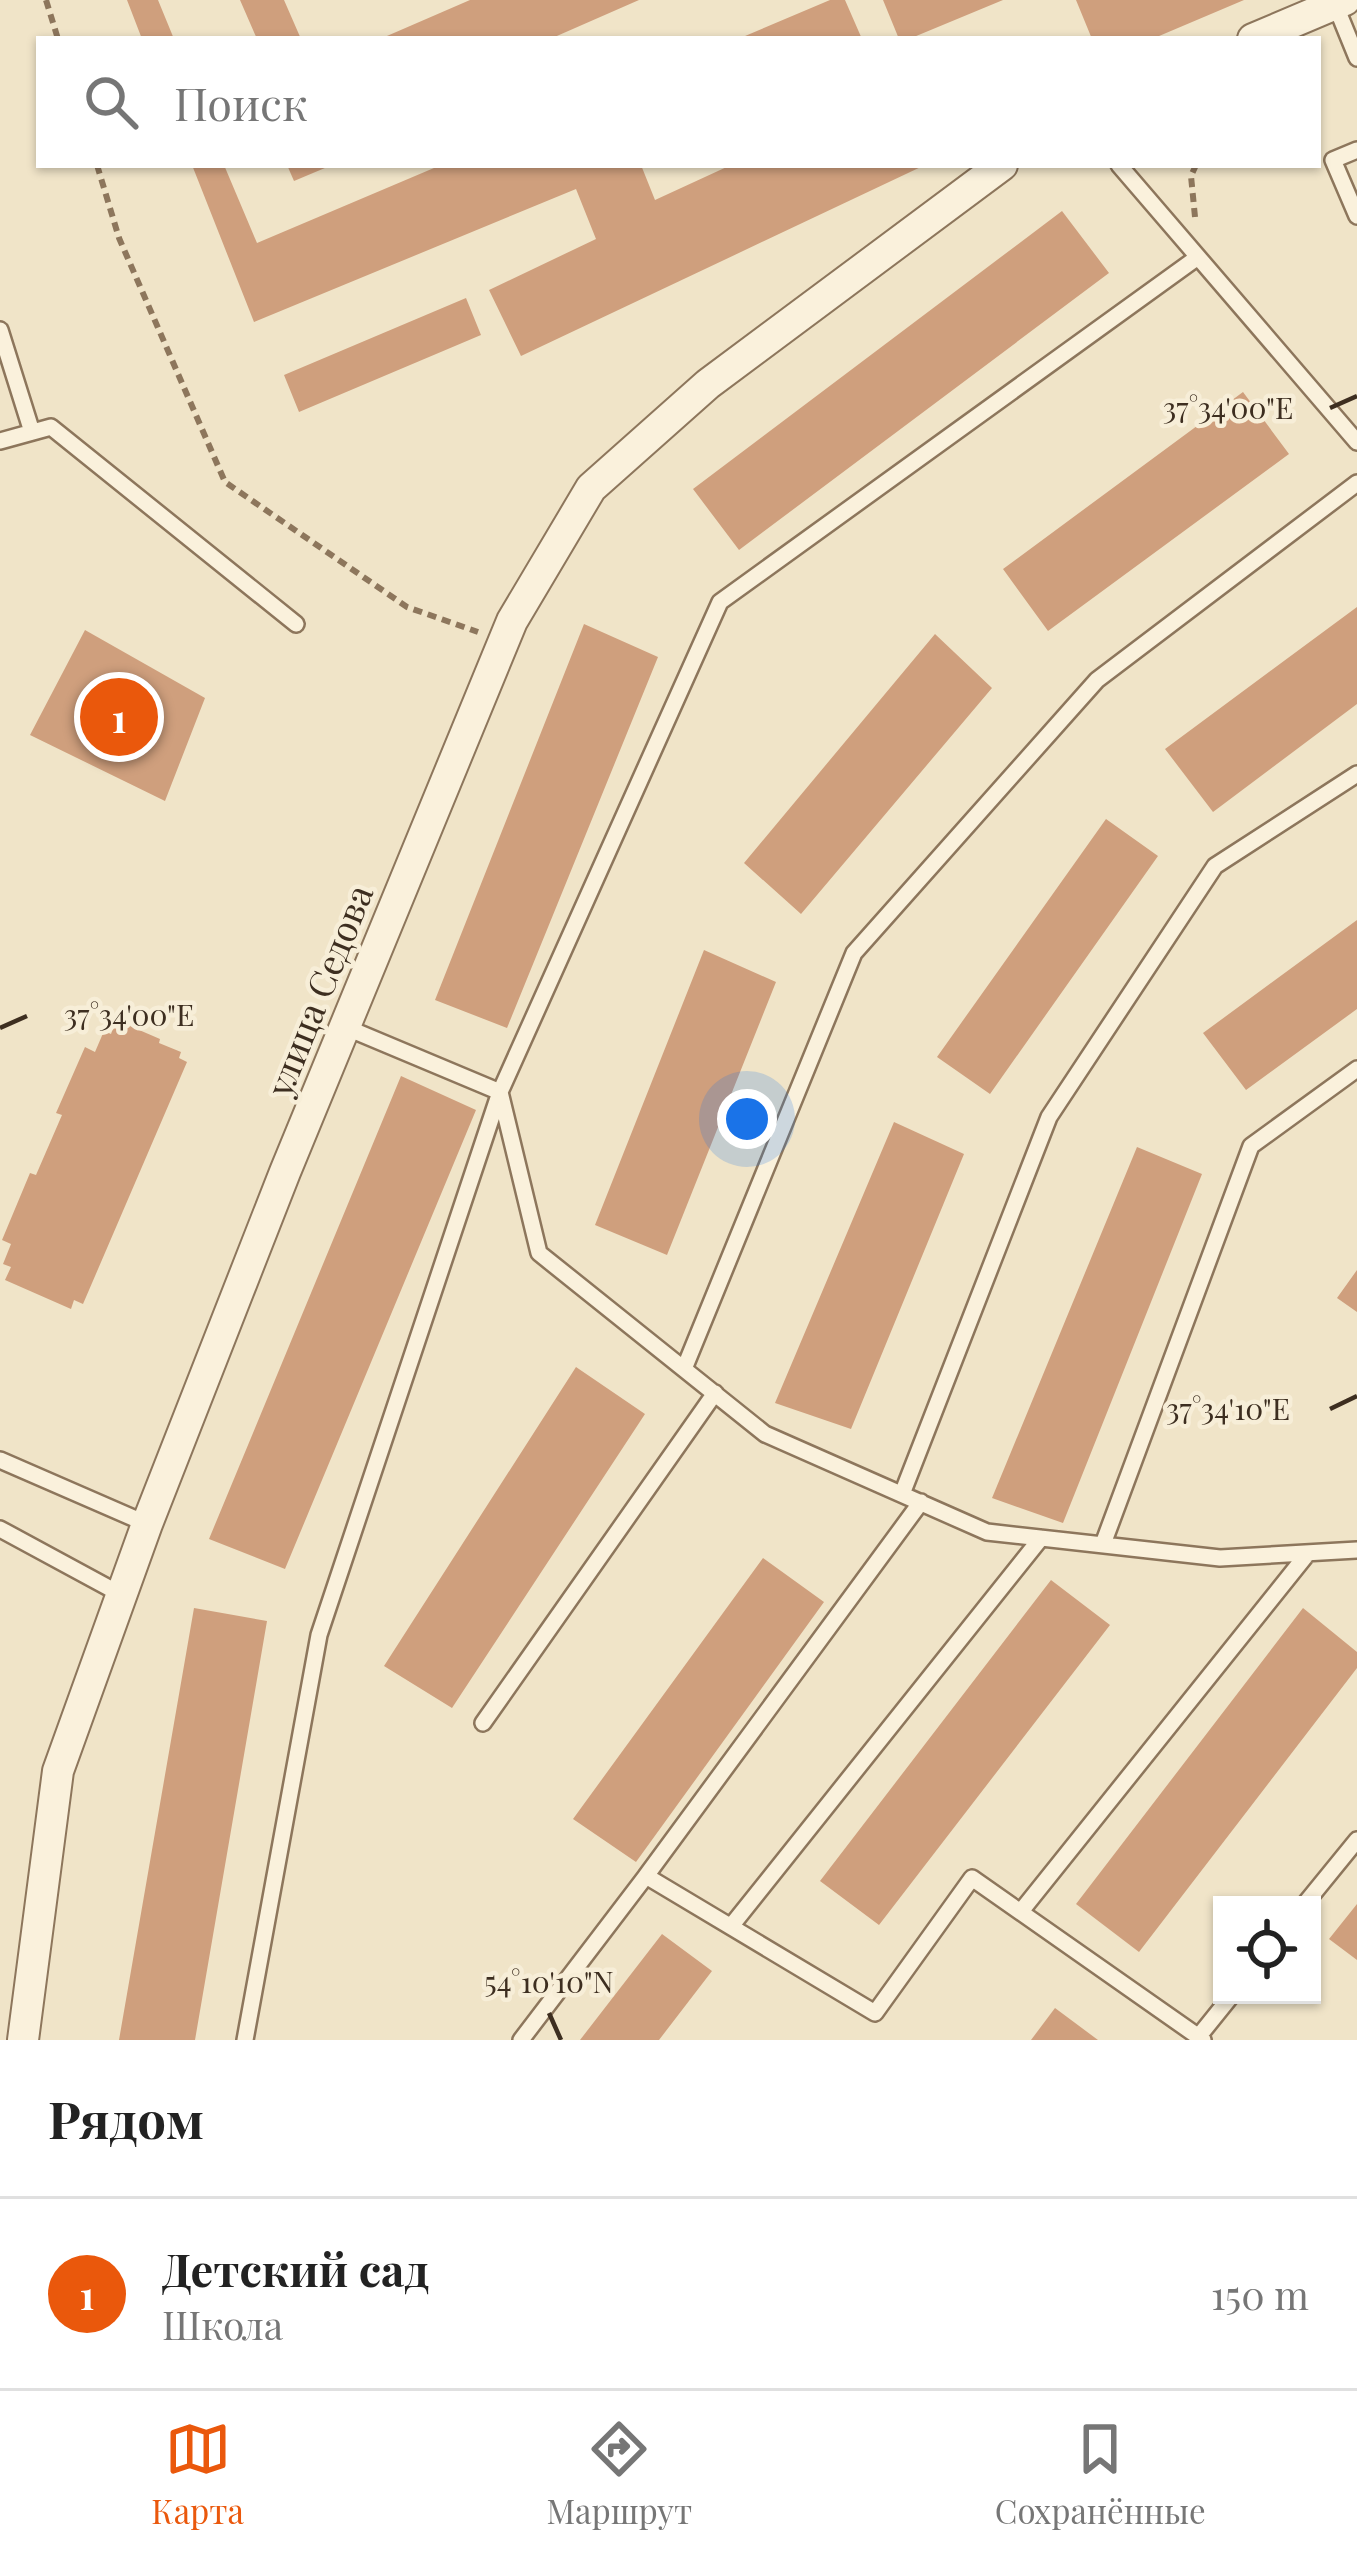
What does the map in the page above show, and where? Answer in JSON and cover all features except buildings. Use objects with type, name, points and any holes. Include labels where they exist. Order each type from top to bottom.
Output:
[{"type":"street","points":[[1260,36],[1340,2]]},
{"type":"street","name":"улица Седова","points":[[22,2040],[58,1771],[148,1524],[512,621],[591,488],[708,384],[998,168]]},
{"type":"lane","points":[[1340,2],[1357,58]]},
{"type":"lane","points":[[1357,150],[1333,160],[1357,216]]},
{"type":"lane","points":[[1122,168],[1357,442]]},
{"type":"lane","points":[[245,2040],[319,1635],[500,1092],[720,602],[1198,257]]},
{"type":"lane","points":[[0,330],[32,432]]},
{"type":"lane","points":[[0,441],[51,427],[296,624]]},
{"type":"lane","points":[[684,1369],[854,953],[1096,680],[1357,483]]},
{"type":"lane","points":[[902,1494],[1049,1117],[1215,866],[1357,774]]},
{"type":"lane","points":[[345,1027],[500,1092]]},
{"type":"lane","points":[[1102,1544],[1251,1146],[1357,1069]]},
{"type":"lane","points":[[500,1092],[539,1253],[765,1434],[987,1532],[1220,1558],[1357,1550]]},
{"type":"lane","points":[[483,1723],[715,1393]]},
{"type":"lane","points":[[0,1460],[148,1524]]},
{"type":"lane","points":[[521,2040],[921,1502]]},
{"type":"lane","points":[[0,1528],[122,1595]]},
{"type":"lane","points":[[732,1925],[1041,1538]]},
{"type":"lane","points":[[1022,1910],[1308,1552]]},
{"type":"lane","points":[[1311,1896],[1357,1840]]},
{"type":"lane","points":[[646,1876],[875,2014],[972,1878],[1201,2038],[1226,2004]]},
{"type":"path","points":[[46,0],[57,36]]},
{"type":"path","points":[[98,168],[119,238],[225,482],[407,607],[482,634],[512,621]]},
{"type":"place","name":"Детский сад","points":[[119,717]]}]
